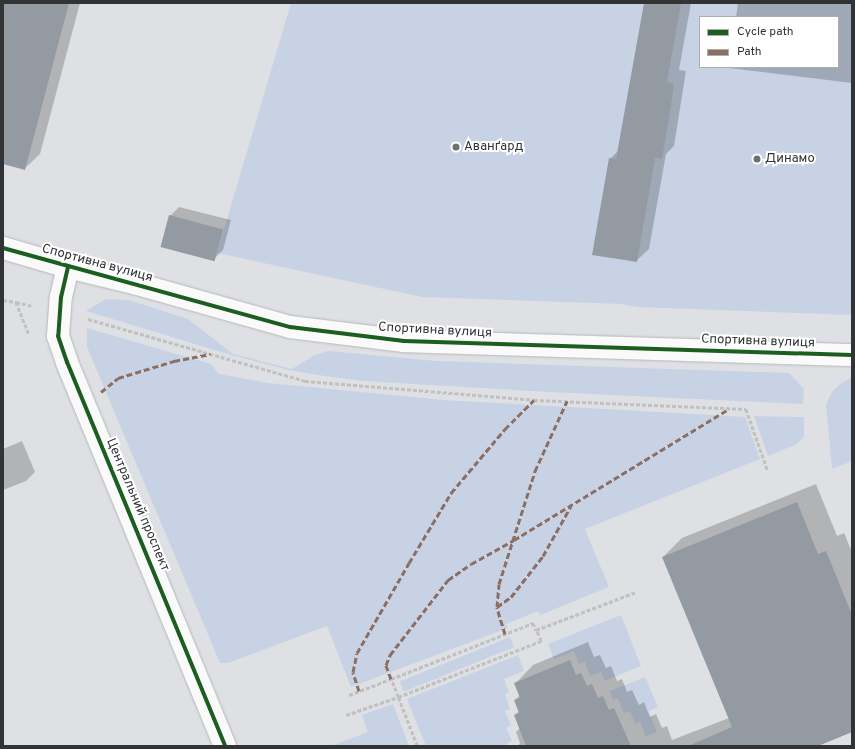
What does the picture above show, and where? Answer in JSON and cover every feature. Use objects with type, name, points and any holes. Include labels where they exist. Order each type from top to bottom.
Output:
[{"type":"street","name":"Спортивна вулиця","points":[[3,248],[68,267],[137,284],[290,326],[404,341],[852,355]]},
{"type":"street","name":"Центральний проспект","points":[[68,267],[61,297],[58,336],[67,362],[225,746]]},
{"type":"path","points":[[16,302],[85,318],[305,381],[534,400],[746,409],[768,471]]},
{"type":"path","points":[[536,630],[636,592]]},
{"type":"path","points":[[346,715],[398,697],[540,640],[533,623],[349,695]]},
{"type":"path","points":[[390,679],[417,746]]},
{"type":"shaded area","name":"Аванґард","points":[[291,3],[852,3],[852,315],[637,307],[621,304],[422,297],[217,253]]},
{"type":"shaded area","points":[[106,299],[129,300],[188,319],[233,354],[292,369],[313,356],[328,351],[437,361],[789,373],[804,389],[803,404],[549,392],[364,381],[331,377],[293,371],[231,355],[86,311]]},
{"type":"shaded area","points":[[87,328],[211,364],[219,374],[268,383],[444,400],[745,417],[760,459],[585,529],[609,587],[540,615],[538,611],[506,624],[508,628],[351,687],[327,626],[228,663],[220,663],[87,347]]},
{"type":"shaded area","points":[[852,377],[852,461],[832,469],[826,405],[832,392],[840,384]]},
{"type":"shaded area","points":[[754,416],[804,417],[804,437],[797,444],[768,456]]},
{"type":"shaded area","points":[[621,615],[641,666],[605,681],[601,672],[590,676],[585,662],[579,664],[574,651],[554,659],[548,644]]},
{"type":"shaded area","points":[[510,637],[514,647],[404,692],[400,682]]},
{"type":"shaded area","points":[[518,655],[524,671],[504,679],[509,692],[505,695],[510,709],[505,711],[511,725],[506,728],[512,741],[507,743],[508,746],[426,746],[407,699]]},
{"type":"shaded area","points":[[645,677],[658,707],[649,711],[657,732],[646,736],[640,722],[635,724],[630,711],[624,713],[618,698],[613,700],[610,691]]},
{"type":"shaded area","points":[[393,704],[409,746],[331,746],[368,732],[362,715]]},
{"type":"building","points":[[3,3],[69,3],[25,170],[3,164]]},
{"type":"building","points":[[644,3],[681,3],[667,82],[674,84],[669,118],[662,159],[655,158],[637,262],[592,255],[609,158],[616,159]]},
{"type":"building","points":[[169,215],[223,229],[215,261],[160,247]]},
{"type":"building","points":[[797,502],[818,554],[826,551],[852,615],[852,732],[818,746],[688,746],[732,727],[662,557]]},
{"type":"building","points":[[570,660],[576,675],[581,673],[587,686],[592,684],[598,698],[603,696],[609,710],[614,708],[631,746],[526,746],[514,715],[519,713],[514,700],[520,698],[514,683]]},
{"type":"marked path","points":[[101,392],[118,378],[174,361],[210,354]]},
{"type":"marked path","points":[[359,691],[353,672],[357,653],[451,493],[505,429],[534,400]]},
{"type":"marked path","points":[[505,634],[497,607],[499,584],[535,471],[567,401]]},
{"type":"marked path","points":[[391,679],[386,665],[390,655],[448,580],[471,564],[514,540],[729,409]]},
{"type":"marked path","points":[[497,607],[511,597],[543,556],[571,506]]},
{"type":"cycle path","points":[[3,248],[290,327],[404,341],[852,355]]},
{"type":"cycle path","points":[[68,267],[61,297],[58,336],[67,362],[225,746]]},
{"type":"place","name":"Аванґард","points":[[456,147]]},
{"type":"place","name":"Динамо","points":[[757,159]]}]
